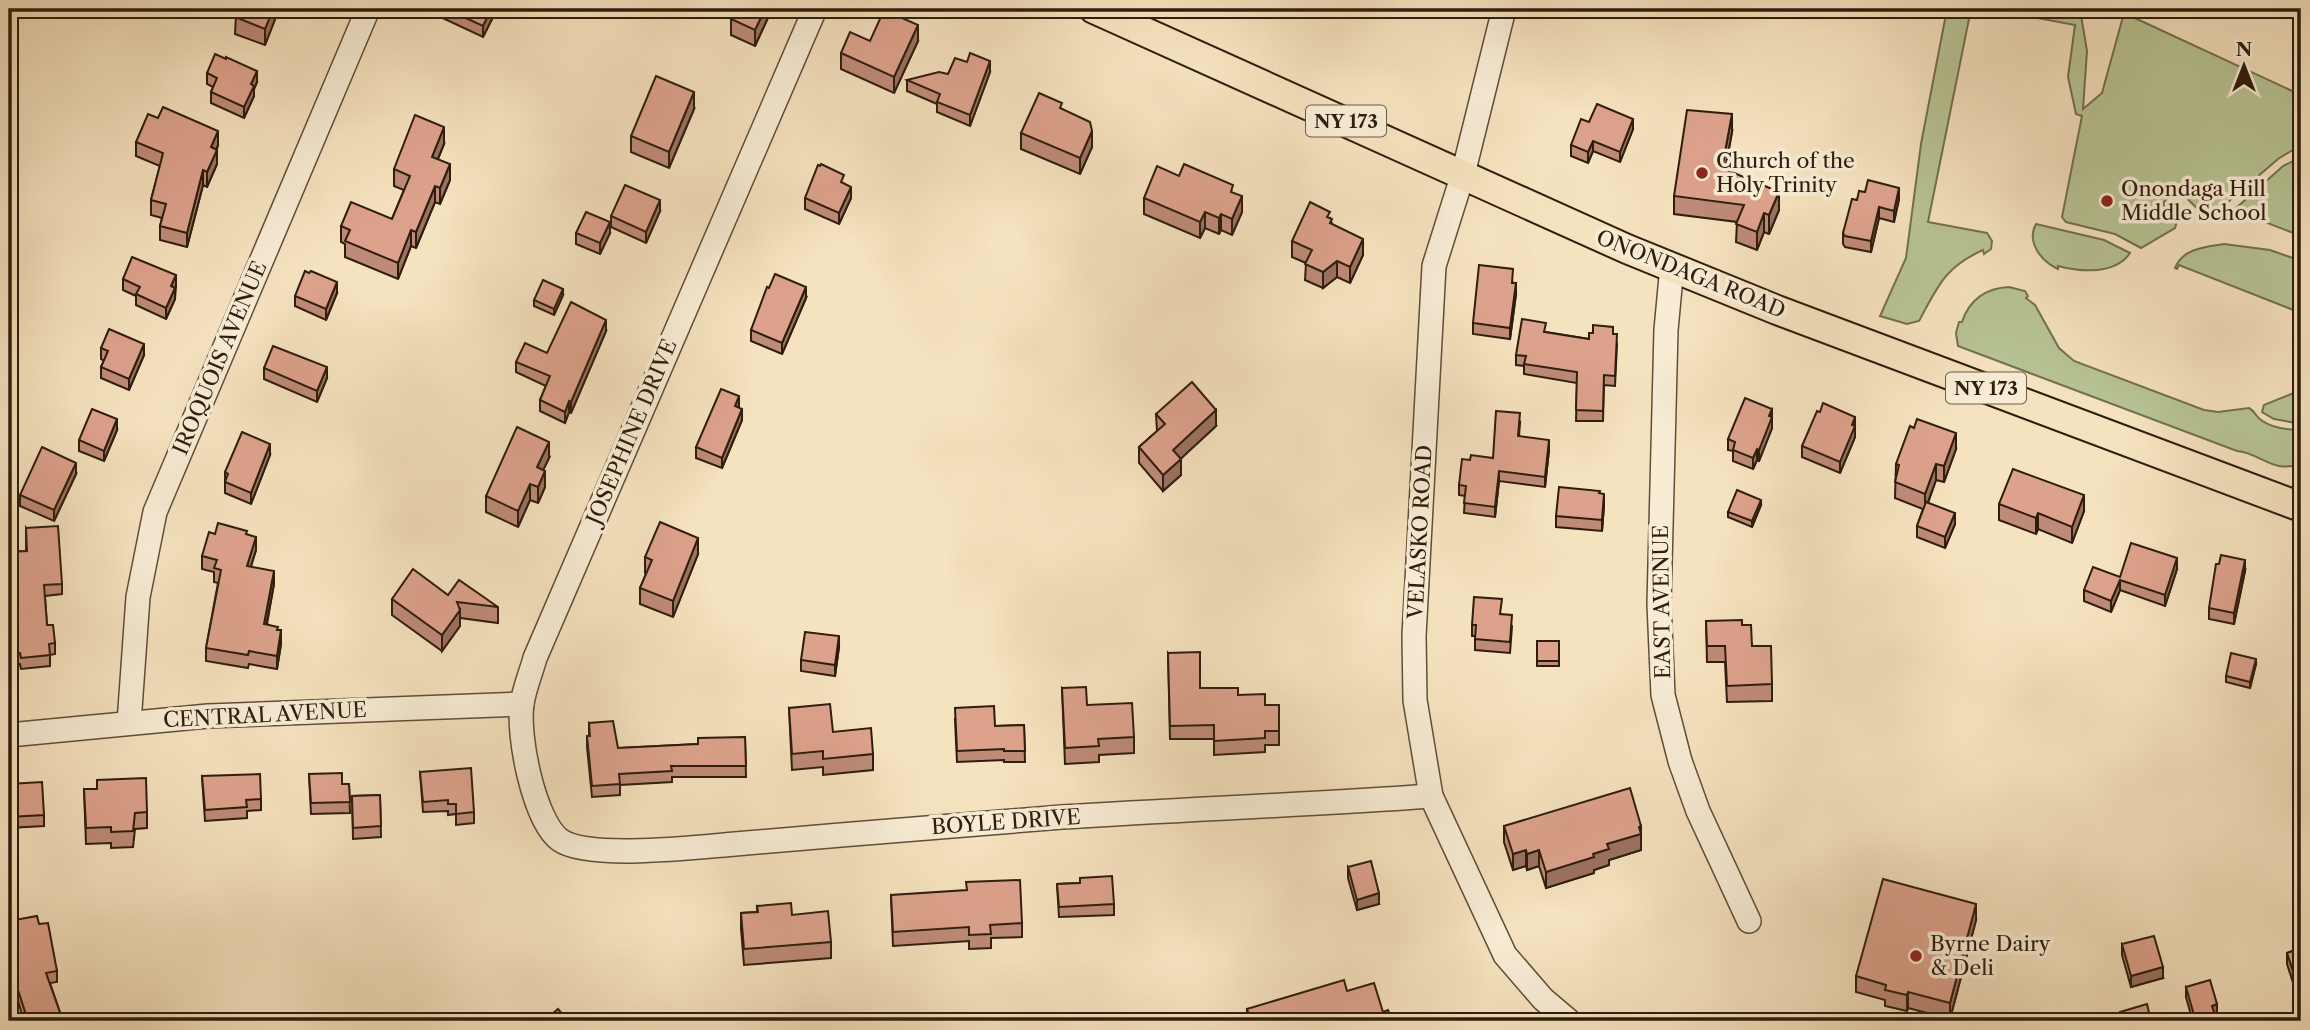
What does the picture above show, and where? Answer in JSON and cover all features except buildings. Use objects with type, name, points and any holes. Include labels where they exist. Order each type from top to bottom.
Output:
[{"type":"main road","name":"ONONDAGA ROAD","points":[[1094,9],[1627,249],[1777,310],[2301,507]]},
{"type":"street","name":"IROQUOIS AVENUE","points":[[129,723],[138,597],[155,512],[368,9]]},
{"type":"street","name":"JOSEPHINE DRIVE","points":[[581,849],[560,840],[543,819],[534,795],[521,728],[522,704],[535,658],[814,9]]},
{"type":"street","name":"VELASKO ROAD","points":[[1504,9],[1463,174],[1434,266],[1414,636],[1415,700],[1431,796],[1505,955],[1543,999],[1569,1021]]},
{"type":"street","name":"EAST AVENUE","points":[[1672,266],[1666,331],[1659,604],[1663,695],[1680,761],[1698,811],[1749,920]]},
{"type":"street","name":"CENTRAL AVENUE","points":[[9,734],[208,716],[522,704]]},
{"type":"street","name":"BOYLE DRIVE","points":[[581,849],[602,851],[722,845],[1063,817],[1431,796]]},
{"type":"green space","points":[[1947,9],[1971,9],[1928,222],[1987,233],[1992,241],[1991,249],[1984,254],[1983,250],[1970,256],[1951,271],[1919,321],[1907,324],[1880,316],[1906,258],[1921,144]]},
{"type":"green space","points":[[1989,9],[2080,9],[2087,51],[2083,109],[2102,93],[2124,13],[2301,95],[2301,145],[2278,159],[2215,213],[2204,215],[2175,187],[2163,204],[2177,221],[2175,228],[2141,248],[2115,234],[2066,222],[2062,217],[2082,116],[2076,114],[2068,77],[2075,25]]},
{"type":"green space","points":[[2301,157],[2301,236],[2234,210],[2283,166]]},
{"type":"green space","points":[[2036,224],[2104,240],[2130,253],[2124,260],[2107,268],[2077,270],[2058,266],[2058,269],[2041,256],[2034,244],[2033,231]]},
{"type":"green space","points":[[2224,244],[2270,250],[2301,261],[2301,313],[2179,265],[2175,268],[2189,252]]},
{"type":"green space","points":[[2009,287],[2025,291],[2028,296],[2026,298],[2035,305],[2059,348],[2074,361],[2204,410],[2218,412],[2249,408],[2259,419],[2270,425],[2301,430],[2301,463],[2291,466],[2275,465],[1958,346],[1956,333],[1959,322],[1962,322],[1969,307],[1986,293]]},
{"type":"green space","points":[[2296,392],[2301,403],[2301,424],[2274,419],[2262,412],[2264,405]]},
{"type":"place","name":"Church of the Holy Trinity","points":[[1702,173]]},
{"type":"place","name":"Onondaga Hill Middle School","points":[[2107,201]]},
{"type":"place","name":"Byrne Dairy & Deli","points":[[1916,956]]}]
